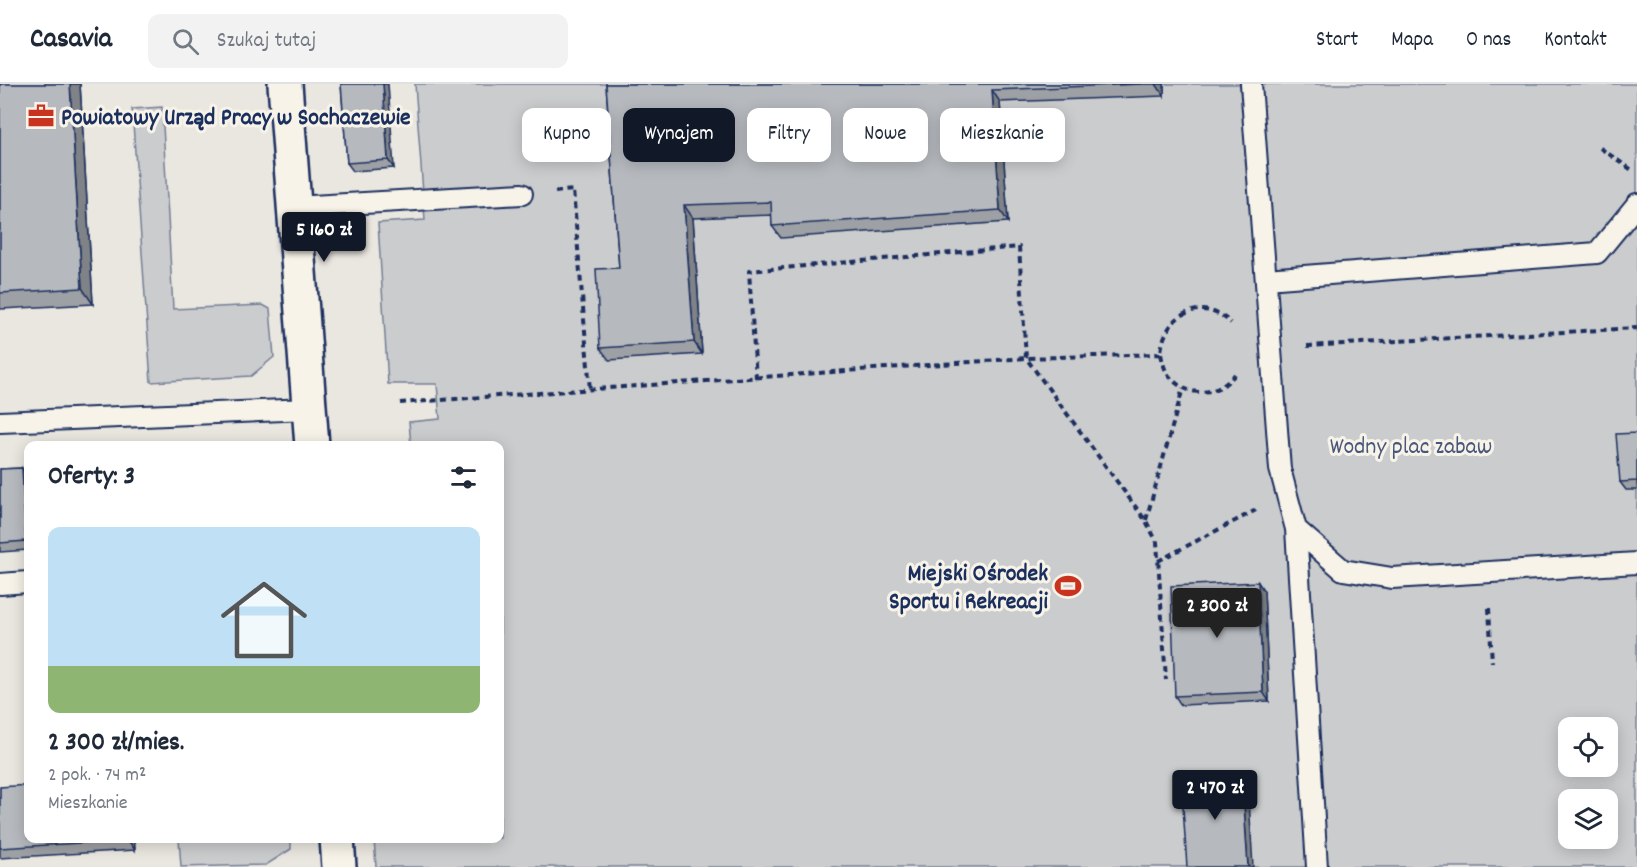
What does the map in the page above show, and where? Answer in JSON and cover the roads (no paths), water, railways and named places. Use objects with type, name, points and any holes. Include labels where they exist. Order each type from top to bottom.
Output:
[{"type":"street","points":[[285,84],[312,441]]},
{"type":"street","points":[[337,843],[339,867]]},
{"type":"lane","points":[[1251,84],[1280,469],[1296,529],[1317,867]]},
{"type":"lane","points":[[294,207],[522,194]]},
{"type":"lane","points":[[1266,279],[1597,253],[1637,204]]},
{"type":"lane","points":[[0,422],[309,409]]},
{"type":"lane","points":[[1296,529],[1343,570],[1392,578],[1637,562]]},
{"type":"lane","points":[[0,584],[24,582]]},
{"type":"place","name":"Powiatowy Urząd Pracy w Sochaczewie","points":[[41,116]]},
{"type":"place","name":"Miejski Ośrodek Sportu i Rekreacji","points":[[1068,586]]},
{"type":"park label","name":"Wodny plac zabaw","points":[[1411,445]]}]
